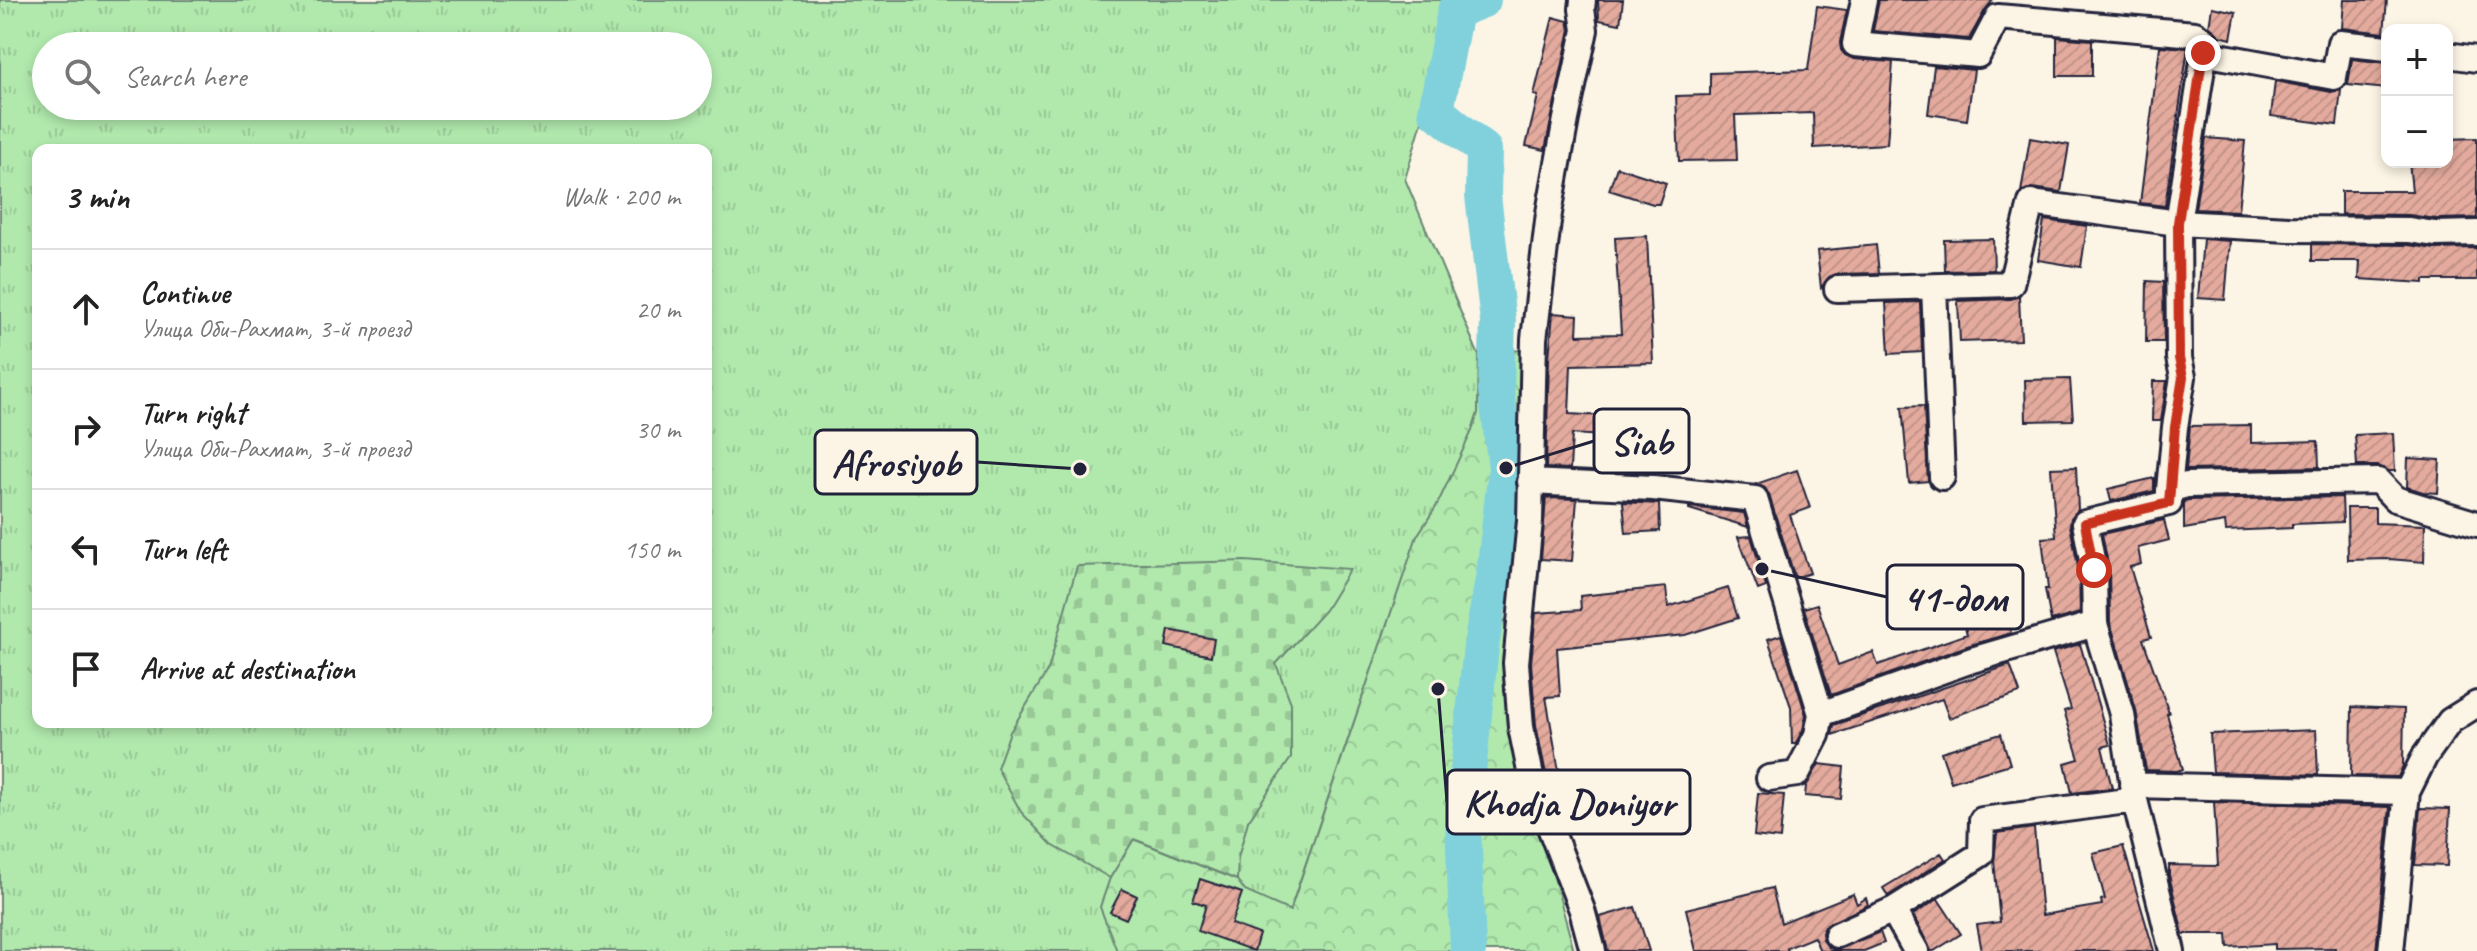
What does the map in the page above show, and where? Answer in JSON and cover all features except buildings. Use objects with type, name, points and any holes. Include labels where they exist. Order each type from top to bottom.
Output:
[{"type":"street","points":[[1583,0],[1585,30],[1552,197],[1534,339],[1530,521],[1516,663],[1521,727],[1532,781],[1582,910],[1593,951]]},
{"type":"street","points":[[1864,0],[1855,44],[1978,55],[1998,17],[2195,34],[2206,42],[2178,223],[2179,358],[2183,377],[2175,427],[2169,503],[2085,523],[2094,570],[2095,624],[2122,714],[2134,792],[2172,951]]},
{"type":"street","points":[[2203,53],[2334,77],[2340,43],[2381,47]]},
{"type":"street","points":[[2453,56],[2477,59]]},
{"type":"street","points":[[1837,289],[2011,284],[2031,203],[2178,223],[2289,229],[2409,230],[2435,234],[2477,233]]},
{"type":"street","points":[[1934,287],[1942,477]]},
{"type":"street","points":[[2169,490],[2187,485],[2378,481],[2395,499],[2477,524]]},
{"type":"street","points":[[1530,482],[1653,488],[1755,499],[1821,714],[1817,735],[1797,774],[1769,778]]},
{"type":"street","points":[[1821,714],[1972,660],[2095,624]]},
{"type":"street","points":[[2391,951],[2407,792],[2425,756],[2450,721],[2477,704]]},
{"type":"street","points":[[1837,935],[1893,910],[1981,854],[1982,820],[2134,792],[2407,792]]},
{"type":"street","points":[[1893,910],[1916,951]]},
{"type":"green space","points":[[0,0],[1458,0],[1405,179],[1479,356],[1475,424],[1492,419],[1417,537],[1276,951],[0,951]]},
{"type":"green space","points":[[1533,348],[1497,592],[1508,638],[1519,775],[1554,877],[1574,951],[1117,951],[1100,907],[1110,878],[1133,839],[1237,880],[1245,891],[1290,911],[1417,536],[1436,507],[1472,431],[1478,413],[1479,356]]},
{"type":"green space","points":[[1245,561],[1350,569],[1325,610],[1276,664],[1291,703],[1291,758],[1248,821],[1238,858],[1237,880],[1134,839],[1110,878],[1052,845],[1021,812],[997,768],[1010,732],[1048,670],[1077,566]]},
{"type":"waterway","points":[[1468,951],[1463,821],[1481,646],[1494,574],[1506,468],[1496,390],[1498,321],[1483,196],[1484,150],[1436,111],[1455,11],[1483,0]]},
{"type":"place","name":"Siab","points":[[1506,468]]},
{"type":"place","name":"Afrosiyob","points":[[1080,469]]},
{"type":"place","name":"41-дом","points":[[1762,569]]},
{"type":"place","name":"Khodja Doniyor","points":[[1438,689]]},
{"type":"route","points":[[2094,570],[2085,523],[2169,503],[2175,427],[2183,377],[2179,358],[2178,223],[2203,53]]}]
